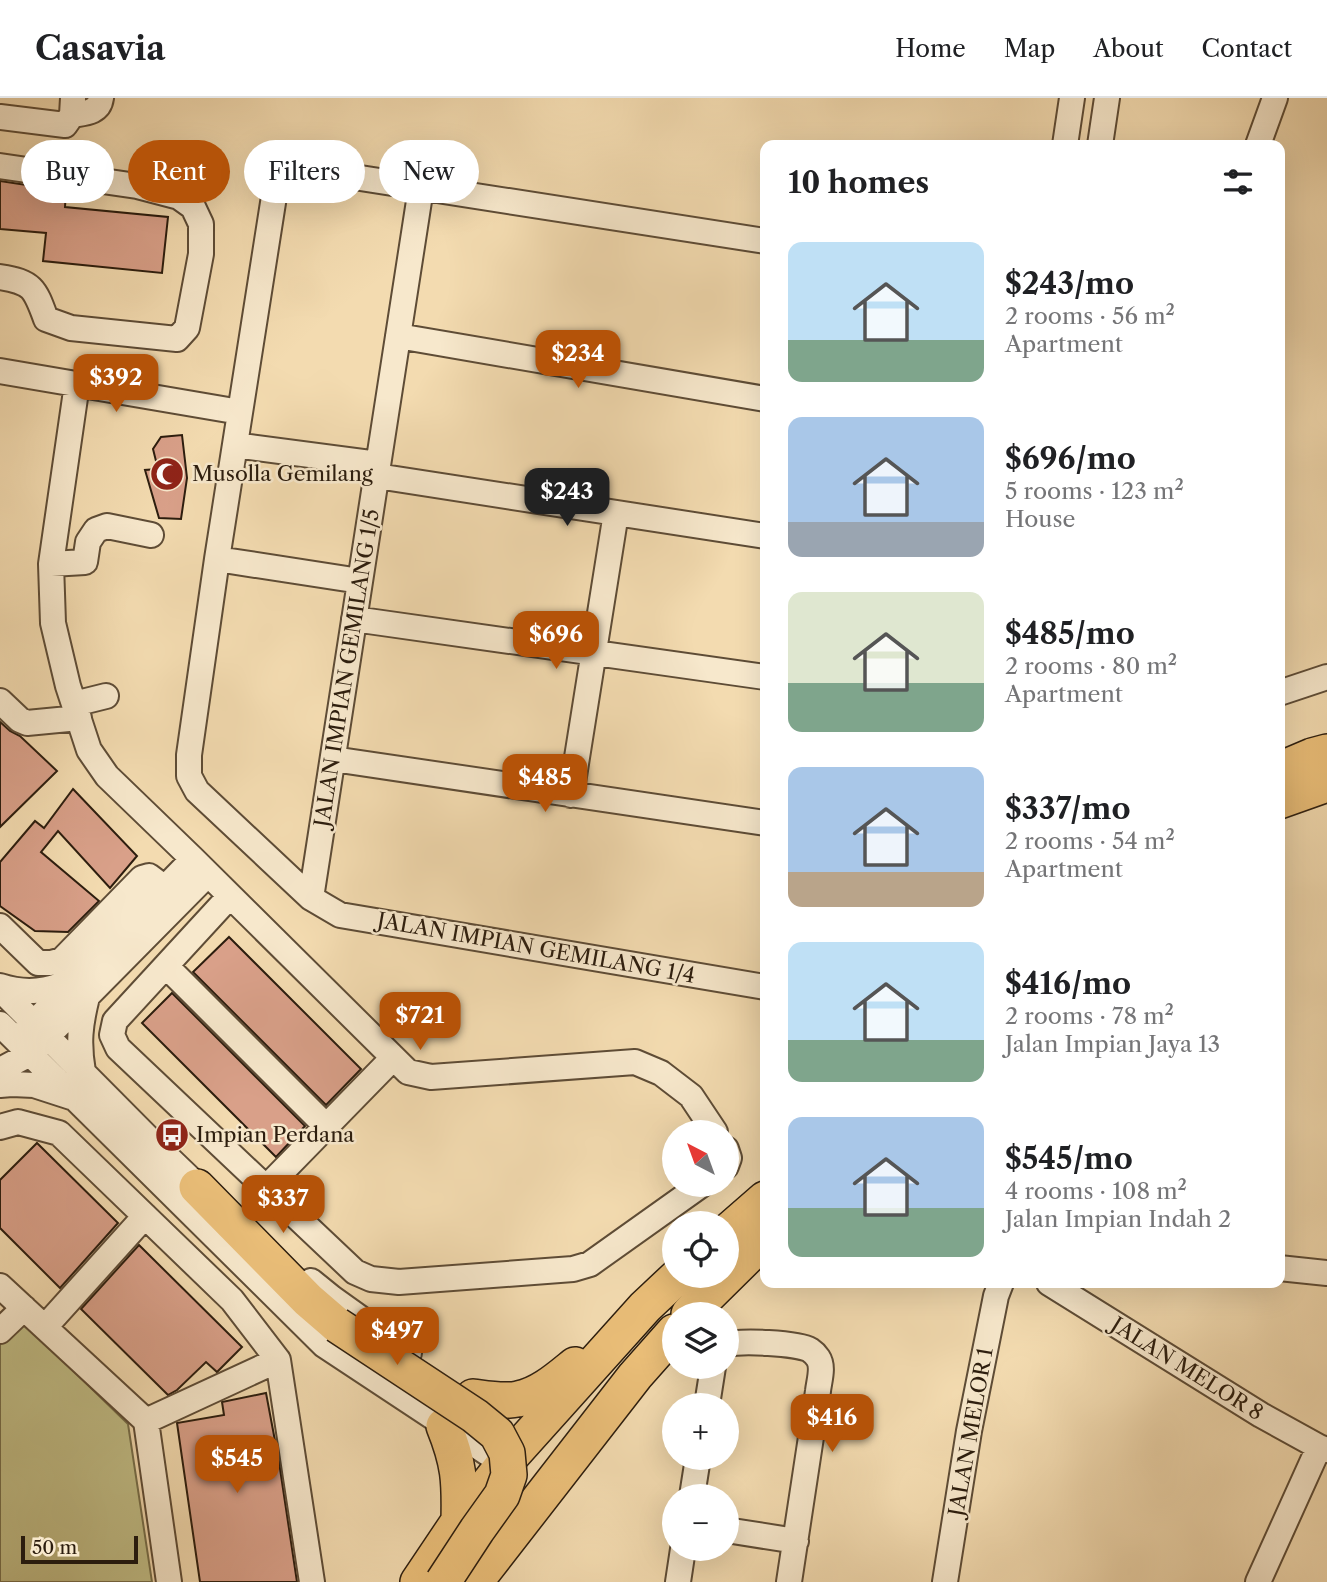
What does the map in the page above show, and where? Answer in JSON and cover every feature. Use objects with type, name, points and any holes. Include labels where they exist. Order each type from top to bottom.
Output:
[{"type":"highway","points":[[1285,767],[1327,752]]},
{"type":"highway","points":[[1285,799],[1327,784]]},
{"type":"highway","points":[[197,1187],[308,1300],[337,1325],[475,1416],[497,1434],[507,1453],[509,1475],[502,1496],[443,1582]]},
{"type":"highway","points":[[739,1222],[760,1203]]},
{"type":"highway","points":[[693,1302],[760,1243]]},
{"type":"highway","points":[[473,1397],[518,1399],[537,1392],[558,1378],[662,1324]]},
{"type":"highway","points":[[515,1462],[540,1464],[553,1453],[583,1412],[636,1352],[662,1328]]},
{"type":"highway","points":[[473,1582],[635,1376],[662,1337]]},
{"type":"highway","points":[[444,1426],[458,1467],[459,1521]]},
{"type":"highway","points":[[418,1582],[459,1521],[515,1462]]},
{"type":"highway","points":[[473,1582],[473,1567],[523,1489],[515,1462]]},
{"type":"street","points":[[0,117],[65,125],[72,106],[91,113],[100,104],[101,98]]},
{"type":"street","points":[[1066,140],[1072,98]]},
{"type":"street","points":[[1102,140],[1107,98]]},
{"type":"street","points":[[1260,140],[1275,98]]},
{"type":"street","points":[[0,166],[137,186],[179,197],[193,207],[201,224],[201,254],[187,328],[177,338],[71,328],[46,319],[37,294],[21,280],[0,277]]},
{"type":"street","points":[[360,581],[217,559],[275,190],[290,176],[309,170],[379,181]]},
{"type":"street","points":[[479,197],[760,240]]},
{"type":"street","name":"JALAN IMPIAN GEMILANG 1/5","points":[[311,898],[419,203]]},
{"type":"street","points":[[398,336],[760,398]]},
{"type":"street","points":[[0,371],[240,412]]},
{"type":"street","points":[[77,384],[51,564],[53,623],[89,750],[107,776],[408,1072],[431,1077],[635,1062],[661,1073],[691,1096],[707,1120]]},
{"type":"street","points":[[235,445],[616,513],[760,535]]},
{"type":"street","points":[[571,795],[616,513]]},
{"type":"street","points":[[51,564],[85,562],[88,542],[96,530],[107,526],[152,535]]},
{"type":"street","name":"JALAN IMPIAN GEMILANG 1/4","points":[[217,559],[188,776],[197,791],[311,898],[340,915],[760,986]]},
{"type":"street","points":[[354,619],[760,676]]},
{"type":"street","points":[[1285,691],[1327,677]]},
{"type":"street","points":[[0,701],[27,723],[77,711],[106,696]]},
{"type":"street","points":[[333,759],[760,822]]},
{"type":"street","points":[[83,1072],[79,1046],[81,988],[165,888],[201,866]]},
{"type":"street","points":[[0,1064],[9,1048],[81,988],[201,866]]},
{"type":"street","points":[[0,926],[38,963],[51,963],[62,960],[142,878],[149,876],[165,888]]},
{"type":"street","points":[[230,896],[114,1021],[112,1035],[118,1048],[355,1272],[371,1279],[400,1282],[573,1269],[590,1264],[684,1197]]},
{"type":"street","points":[[166,965],[326,1126]]},
{"type":"street","points":[[0,987],[16,991],[81,988]]},
{"type":"street","points":[[0,987],[26,1035],[75,1098],[324,1345],[444,1426],[515,1462]]},
{"type":"street","points":[[0,1070],[26,1035]]},
{"type":"street","points":[[26,1035],[83,1072],[197,1187],[332,1298],[473,1397],[499,1428],[515,1462]]},
{"type":"street","points":[[266,1188],[393,1058]]},
{"type":"street","points":[[0,1085],[34,1085],[75,1098]]},
{"type":"street","points":[[9,1125],[60,1133],[232,1300],[278,1360],[312,1582]]},
{"type":"street","points":[[45,1327],[145,1216]]},
{"type":"street","points":[[1285,1269],[1327,1273]]},
{"type":"street","points":[[0,1286],[146,1421],[169,1582]]},
{"type":"street","name":"JALAN MELOR 1","points":[[945,1582],[968,1431],[999,1288]]},
{"type":"street","name":"JALAN MELOR 8","points":[[1057,1288],[1261,1415],[1323,1448]]},
{"type":"street","points":[[0,1331],[24,1308]]},
{"type":"street","points":[[739,1343],[776,1344],[807,1349],[817,1357],[821,1365],[789,1582]]},
{"type":"street","points":[[146,1421],[278,1360]]},
{"type":"street","points":[[1258,1582],[1323,1448]]},
{"type":"street","points":[[739,1532],[796,1541]]},
{"type":"street","points":[[678,1582],[681,1561]]},
{"type":"shaded area","points":[[20,1319],[128,1424],[152,1582],[0,1582],[0,1340]]},
{"type":"building","points":[[0,181],[21,184],[21,203],[65,203],[65,207],[168,217],[162,273],[43,261],[46,233],[0,229]]},
{"type":"building","name":"Musolla Gemilang","points":[[182,435],[187,478],[181,519],[159,518],[145,470],[158,469],[153,449],[161,437]]},
{"type":"building","points":[[0,722],[20,736],[57,771],[0,827]]},
{"type":"building","points":[[73,789],[137,856],[110,888],[58,831],[41,852],[99,901],[68,932],[35,931],[0,906],[0,862],[35,821],[44,828]]},
{"type":"building","points":[[229,937],[361,1069],[326,1105],[193,972]]},
{"type":"building","points":[[172,993],[305,1126],[276,1157],[142,1023]]},
{"type":"building","points":[[37,1143],[118,1223],[60,1288],[0,1228],[0,1180]]},
{"type":"building","points":[[139,1245],[242,1347],[217,1372],[206,1362],[177,1390],[168,1395],[81,1309]]},
{"type":"building","points":[[266,1393],[297,1582],[200,1582],[177,1423],[224,1415],[222,1402]]},
{"type":"place","name":"Musolla Gemilang","points":[[167,474]]},
{"type":"place","name":"Impian Perdana","points":[[172,1135]]}]
